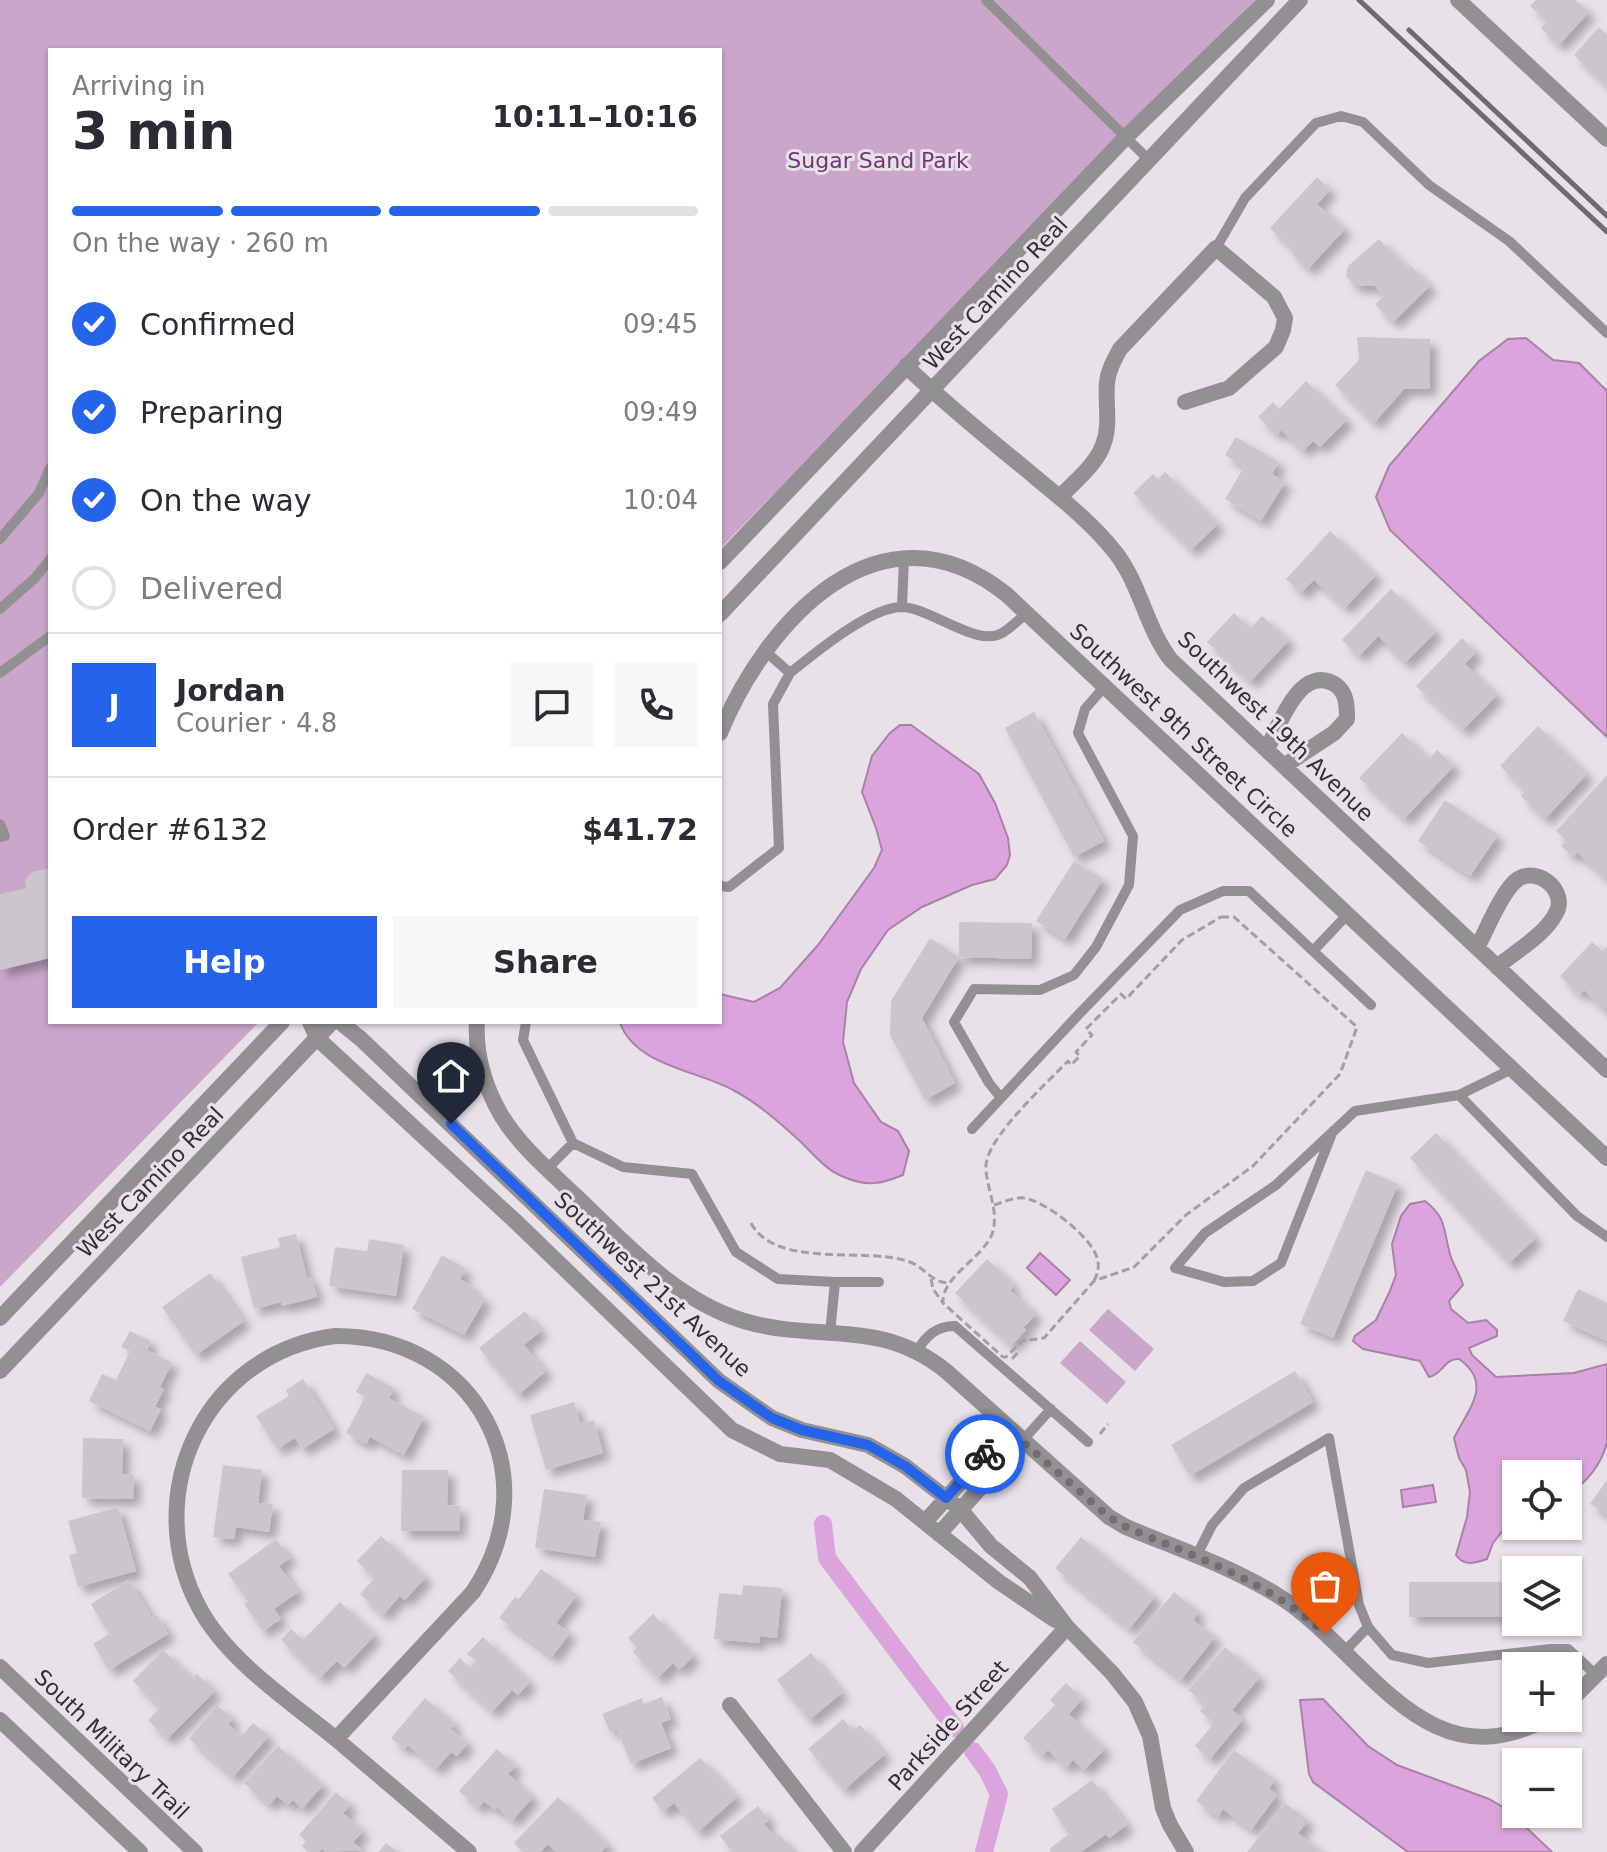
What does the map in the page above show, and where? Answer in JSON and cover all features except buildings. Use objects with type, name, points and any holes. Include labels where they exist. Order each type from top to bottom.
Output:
[{"type":"street","name":"West Camino Real","points":[[722,560],[1127,136],[1267,0]]},
{"type":"street","name":"West Camino Real","points":[[722,612],[1300,0]]},
{"type":"street","points":[[1458,0],[1607,139]]},
{"type":"street","points":[[1060,497],[1092,464],[1103,447],[1108,429],[1107,382],[1120,349],[1216,248],[1274,297],[1285,318],[1283,330],[1276,347],[1229,388],[1185,402]]},
{"type":"street","name":"Southwest 19th Avenue","points":[[906,366],[1060,497],[1103,538],[1125,566],[1151,631],[1171,660],[1607,1070]]},
{"type":"street","name":"Southwest 9th Street Circle","points":[[722,729],[745,680],[765,651],[811,601],[839,578],[872,564],[904,558],[943,561],[977,573],[1027,613],[1607,1158]]},
{"type":"street","points":[[1267,750],[1302,687],[1311,682],[1327,681],[1339,687],[1348,703],[1347,719],[1334,733],[1284,766]]},
{"type":"street","points":[[1477,948],[1516,880],[1528,875],[1540,877],[1552,885],[1558,896],[1559,910],[1549,925],[1497,967]]},
{"type":"street","name":"West Camino Real","points":[[0,1318],[280,1024]]},
{"type":"street","name":"Southwest 21st Avenue","points":[[311,1024],[317,1038],[514,1220],[732,1430],[780,1454],[830,1460],[896,1499],[999,1582],[1067,1627]]},
{"type":"street","name":"West Camino Real","points":[[0,1371],[330,1024]]},
{"type":"street","name":"Southwest 21st Avenue","points":[[342,1024],[719,1381],[772,1418],[802,1430],[868,1445],[905,1466],[953,1503],[991,1546],[1030,1578],[1067,1627],[1125,1687],[1144,1718],[1155,1754],[1163,1808],[1186,1852]]},
{"type":"street","points":[[477,1024],[481,1066],[492,1098],[509,1127],[547,1169],[657,1273],[688,1296],[723,1313],[761,1325],[883,1338],[917,1351],[946,1371],[1109,1517],[1279,1596],[1305,1615],[1415,1716],[1464,1734],[1498,1735],[1510,1732]]},
{"type":"street","points":[[336,1739],[473,1592],[484,1576],[499,1541],[505,1503],[505,1484],[497,1446],[470,1396],[442,1369],[418,1354],[392,1343],[354,1336],[315,1339],[288,1347],[262,1359],[232,1383],[210,1410],[193,1440],[182,1473],[177,1508],[178,1543],[186,1577],[209,1624],[244,1663],[469,1852]]},
{"type":"street","points":[[939,1534],[953,1503],[1008,1429]]},
{"type":"street","points":[[925,1522],[953,1503],[1023,1440]]},
{"type":"street","name":"Parkside Street","points":[[862,1852],[1067,1627]]},
{"type":"street","name":"South Military Trail","points":[[0,1667],[195,1852]]},
{"type":"street","points":[[1582,1689],[1601,1669]]},
{"type":"street","points":[[730,1705],[844,1852]]},
{"type":"street","points":[[0,1720],[140,1852]]},
{"type":"lane","points":[[986,0],[1150,161]]},
{"type":"lane","points":[[1216,248],[1245,198],[1316,123],[1341,116],[1363,122],[1429,185],[1509,241],[1607,333]]},
{"type":"lane","points":[[0,539],[39,493],[48,473]]},
{"type":"lane","points":[[902,607],[904,558]]},
{"type":"lane","points":[[0,609],[35,578],[48,562]]},
{"type":"lane","points":[[722,886],[729,887],[779,848],[773,704],[790,673],[838,635],[887,610],[902,607],[923,612],[980,636],[1000,635],[1027,613]]},
{"type":"lane","points":[[0,673],[48,637]]},
{"type":"lane","points":[[765,651],[790,673]]},
{"type":"lane","points":[[1001,1098],[954,1022],[974,989],[1040,990],[1074,975],[1096,947],[1129,885],[1133,836],[1078,733],[1085,709],[1105,686]]},
{"type":"lane","points":[[0,824],[5,836],[0,837]]},
{"type":"lane","points":[[972,1129],[1180,910],[1223,891],[1249,891],[1371,1005]]},
{"type":"lane","points":[[1313,951],[1348,914]]},
{"type":"lane","points":[[526,1024],[523,1040],[573,1143],[623,1167],[692,1174],[736,1252],[778,1279],[879,1282]]},
{"type":"lane","points":[[1333,1131],[1281,1263],[1253,1281],[1224,1282],[1175,1268],[1205,1233],[1276,1185],[1333,1131],[1355,1111],[1459,1095],[1512,1069]]},
{"type":"lane","points":[[1459,1095],[1577,1216],[1607,1237]]},
{"type":"lane","points":[[547,1169],[573,1143]]},
{"type":"lane","points":[[830,1333],[835,1282]]},
{"type":"lane","points":[[917,1351],[925,1337],[937,1330],[955,1326],[1051,1409],[1093,1440]]},
{"type":"lane","points":[[1023,1440],[1051,1409]]},
{"type":"lane","points":[[1196,1557],[1212,1525],[1244,1488],[1329,1438],[1359,1605],[1368,1627],[1392,1655],[1428,1663],[1568,1649],[1601,1669]]},
{"type":"lane","points":[[1344,1652],[1368,1627]]},
{"type":"path","points":[[931,1279],[933,1289],[943,1303],[1006,1357],[1022,1341],[1044,1338],[1094,1281],[1123,1272],[1144,1259],[1186,1215],[1253,1166],[1340,1074],[1357,1027],[1234,917],[1221,917],[1182,940],[1126,999],[1121,994],[1086,1029],[1092,1035],[1076,1052],[1080,1056],[1071,1065],[1068,1061],[991,1146],[986,1168],[995,1215],[991,1236],[977,1256],[950,1283],[944,1292],[943,1303]]},
{"type":"path","points":[[993,1206],[1007,1200],[1026,1199],[1038,1202],[1062,1219],[1093,1249],[1099,1263],[1094,1281]]},
{"type":"path","points":[[751,1223],[755,1231],[780,1249],[906,1260],[931,1279],[950,1283]]},
{"type":"path","points":[[1093,1440],[1108,1424]]},
{"type":"green space","name":"Sugar Sand Park","points":[[0,0],[1255,0],[722,547],[722,48],[48,48],[48,1024],[257,1024],[0,1287]]},
{"type":"green space","points":[[1108,1309],[1154,1349],[1135,1371],[1089,1330]]},
{"type":"green space","points":[[1080,1341],[1126,1382],[1107,1404],[1060,1363]]},
{"type":"shaded area","points":[[1526,338],[1553,360],[1579,363],[1607,391],[1607,737],[1390,530],[1376,497],[1389,466],[1479,361],[1508,339]]},
{"type":"shaded area","points":[[900,725],[911,725],[979,774],[995,803],[1008,838],[1010,855],[1007,865],[995,879],[972,885],[922,907],[888,930],[861,969],[847,1002],[843,1042],[854,1083],[881,1122],[898,1131],[909,1151],[903,1175],[867,1183],[832,1171],[777,1121],[742,1095],[653,1058],[639,1049],[621,1024],[722,1024],[722,994],[754,1002],[780,988],[818,945],[874,868],[882,850],[862,792],[872,756]]},
{"type":"shaded area","points":[[1425,1201],[1441,1219],[1451,1258],[1463,1285],[1449,1301],[1451,1309],[1468,1323],[1486,1320],[1497,1330],[1497,1336],[1469,1348],[1472,1355],[1496,1377],[1574,1373],[1607,1364],[1607,1442],[1598,1465],[1582,1483],[1582,1460],[1502,1460],[1502,1532],[1493,1543],[1487,1559],[1474,1563],[1466,1563],[1456,1555],[1467,1517],[1470,1492],[1466,1470],[1454,1438],[1475,1397],[1475,1378],[1459,1359],[1450,1361],[1429,1377],[1420,1361],[1363,1349],[1353,1341],[1376,1320],[1389,1293],[1396,1275],[1392,1244],[1401,1216],[1410,1204]]},
{"type":"shaded area","points":[[1040,1253],[1070,1280],[1056,1295],[1027,1268]]},
{"type":"shaded area","points":[[1433,1485],[1436,1502],[1403,1507],[1401,1490]]},
{"type":"shaded area","points":[[1323,1699],[1368,1746],[1397,1765],[1502,1807],[1502,1828],[1527,1828],[1552,1852],[1408,1852],[1313,1782],[1309,1774],[1300,1700]]},
{"type":"waterway","points":[[823,1524],[827,1558],[955,1728]]},
{"type":"waterway","points":[[973,1751],[999,1794],[984,1852]]},
{"type":"railway","points":[[1359,0],[1607,232]]},
{"type":"railway","points":[[1409,30],[1607,216]]},
{"type":"way so far","points":[[985,1454],[1008,1429],[1109,1517],[1250,1580],[1279,1596],[1325,1634]]},
{"type":"route","points":[[451,1124],[719,1381],[772,1418],[802,1430],[868,1445],[905,1466],[946,1498],[985,1454]]}]
